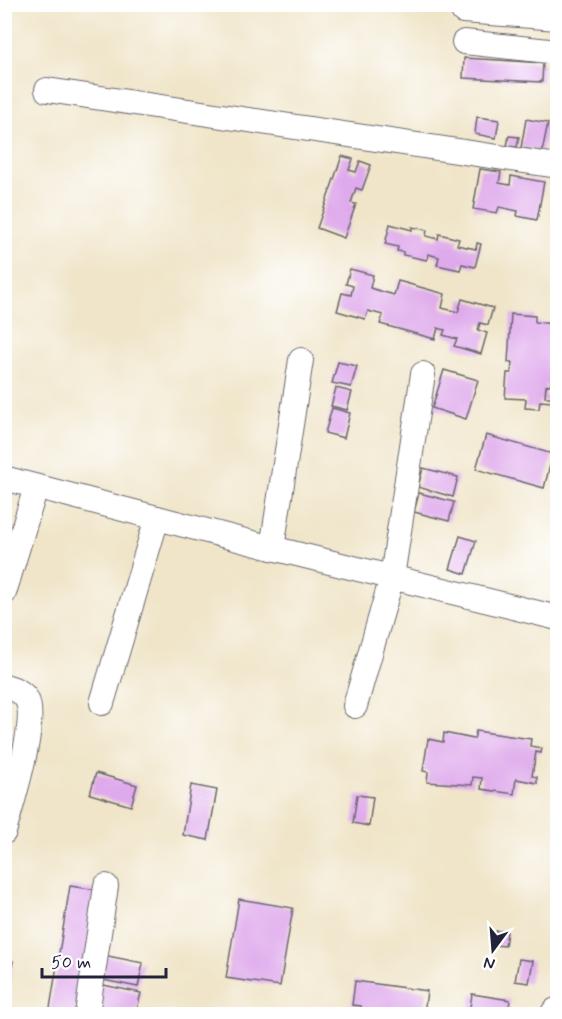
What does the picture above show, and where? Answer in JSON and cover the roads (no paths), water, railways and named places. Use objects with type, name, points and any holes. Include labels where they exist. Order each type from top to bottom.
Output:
[{"type":"street","points":[[463,11],[558,18]]},
{"type":"street","points":[[464,42],[558,52]]},
{"type":"street","points":[[47,90],[558,166]]},
{"type":"street","points":[[272,548],[301,360]]},
{"type":"street","points":[[355,706],[392,577],[423,374]]},
{"type":"street","points":[[4,477],[272,548],[558,618]]},
{"type":"street","points":[[4,593],[36,487]]},
{"type":"street","points":[[102,703],[157,518]]},
{"type":"street","points":[[4,686],[21,692],[27,700],[30,725],[4,832]]},
{"type":"street","points":[[87,1014],[106,886]]}]
